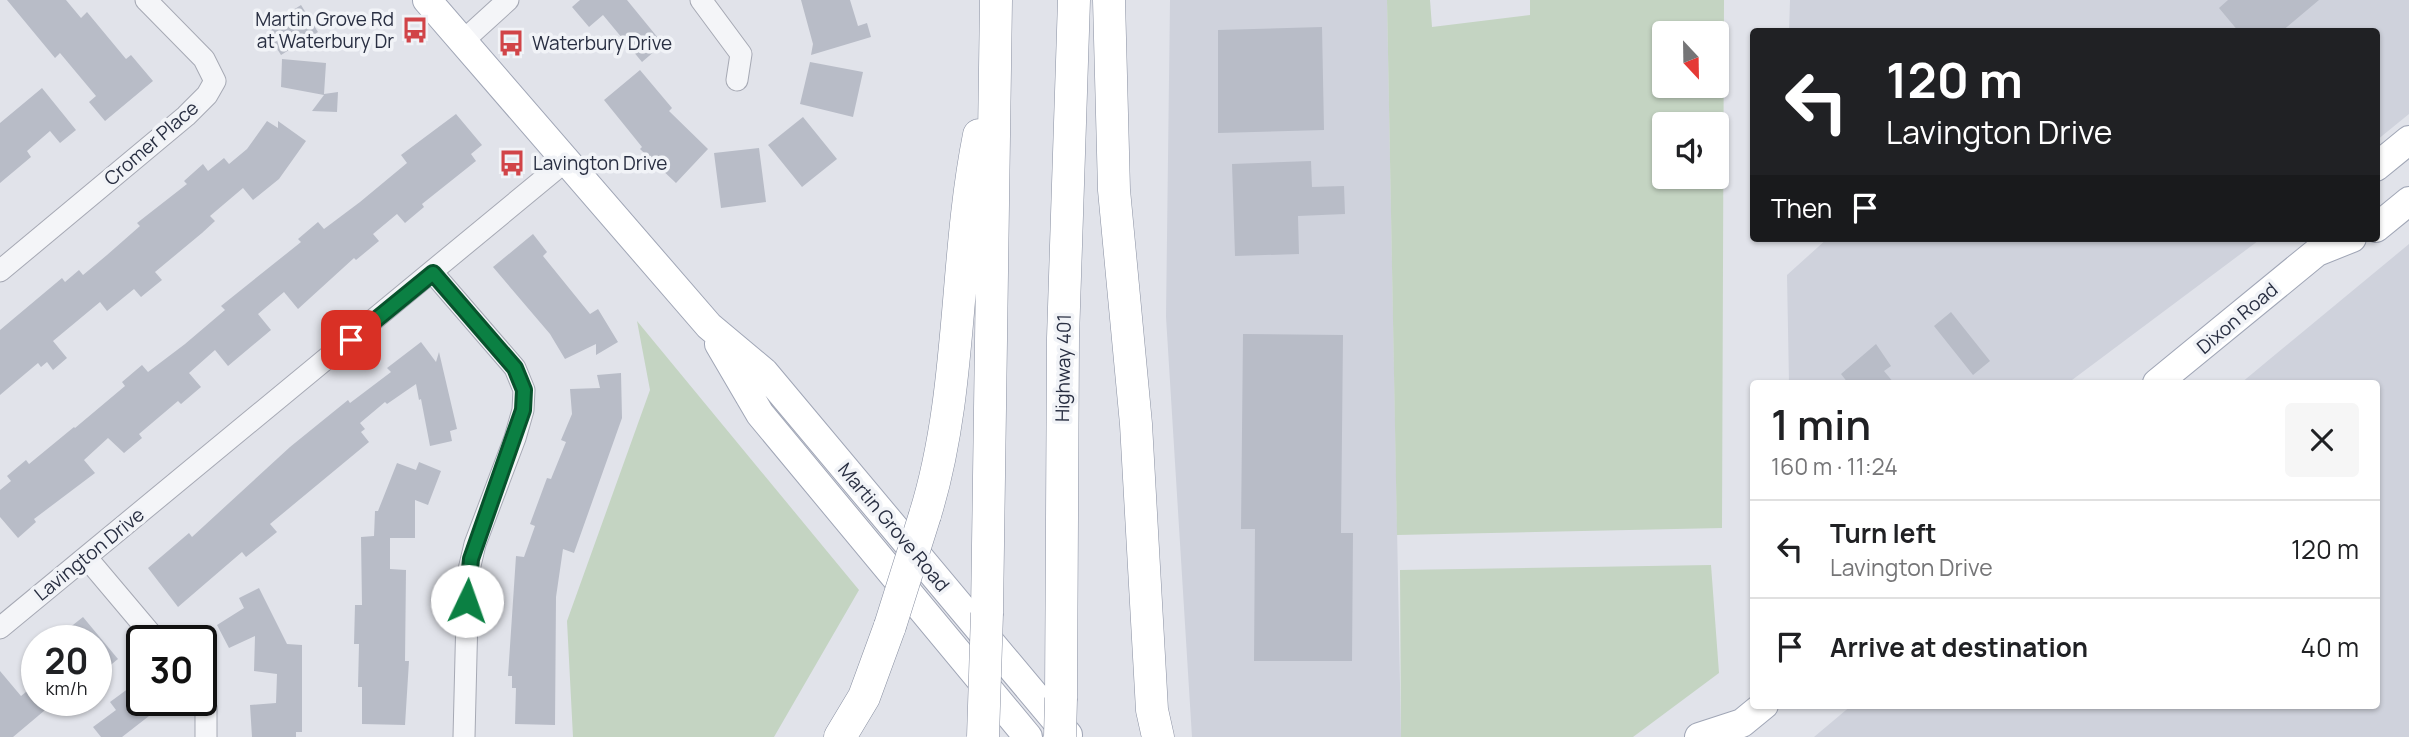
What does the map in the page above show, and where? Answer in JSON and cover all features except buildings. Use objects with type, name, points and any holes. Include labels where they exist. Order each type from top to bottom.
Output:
[{"type":"highway","points":[[984,737],[996,0]]},
{"type":"highway","name":"Highway 401","points":[[1060,737],[1063,338],[1074,0]]},
{"type":"highway","points":[[1109,0],[1114,190],[1136,424],[1152,710],[1158,737]]},
{"type":"highway","points":[[840,737],[864,696],[890,626],[925,514],[943,436],[968,188],[996,48]]},
{"type":"main road","name":"Martin Grove Road","points":[[427,0],[709,326],[764,372],[1070,737]]},
{"type":"main road","points":[[2380,164],[2409,140]]},
{"type":"main road","points":[[2380,225],[2409,201]]},
{"type":"main road","name":"Dixon Road","points":[[2161,380],[2320,245]]},
{"type":"main road","name":"Martin Grove Road","points":[[709,326],[760,414],[1028,737]]},
{"type":"main road","points":[[1699,737],[1747,722]]},
{"type":"street","name":"Cromer Place","points":[[0,271],[186,116],[215,81],[204,59],[146,0]]},
{"type":"street","points":[[463,41],[508,0]]},
{"type":"street","points":[[701,0],[741,54],[737,80]]},
{"type":"street","name":"Lavington Drive","points":[[0,628],[567,160]]},
{"type":"street","points":[[433,273],[515,368],[524,390],[523,410],[516,438],[469,566],[464,737]]},
{"type":"street","points":[[86,557],[143,625]]},
{"type":"street","points":[[206,716],[206,737]]},
{"type":"shaded area","points":[[1170,0],[1387,0],[1401,737],[1192,737],[1166,317]]},
{"type":"shaded area","points":[[1790,0],[2409,0],[2409,114],[2380,138],[2380,28],[1789,28]]},
{"type":"shaded area","points":[[1824,242],[2257,242],[2072,380],[1789,380],[1787,275]]},
{"type":"shaded area","points":[[2409,244],[2409,737],[1814,737],[1847,709],[2380,709],[2380,380],[2245,380]]},
{"type":"green space","points":[[1387,0],[1430,0],[1432,27],[1530,15],[1530,0],[1724,0],[1724,21],[1652,21],[1652,98],[1724,98],[1724,112],[1652,112],[1652,189],[1723,189],[1722,528],[1397,535]]},
{"type":"green space","points":[[637,321],[859,590],[774,737],[573,737],[567,621],[650,390]]},
{"type":"green space","points":[[1711,565],[1719,673],[1633,737],[1401,737],[1400,570]]},
{"type":"place","name":"Martin Grove Rd at Waterbury Dr","points":[[415,30]]},
{"type":"place","name":"Waterbury Drive","points":[[511,43]]},
{"type":"place","name":"Lavington Drive","points":[[512,163]]},
{"type":"route","points":[[351,340],[433,273],[515,368],[524,390],[523,410],[516,438],[475,544],[468,574],[467,601]]}]
